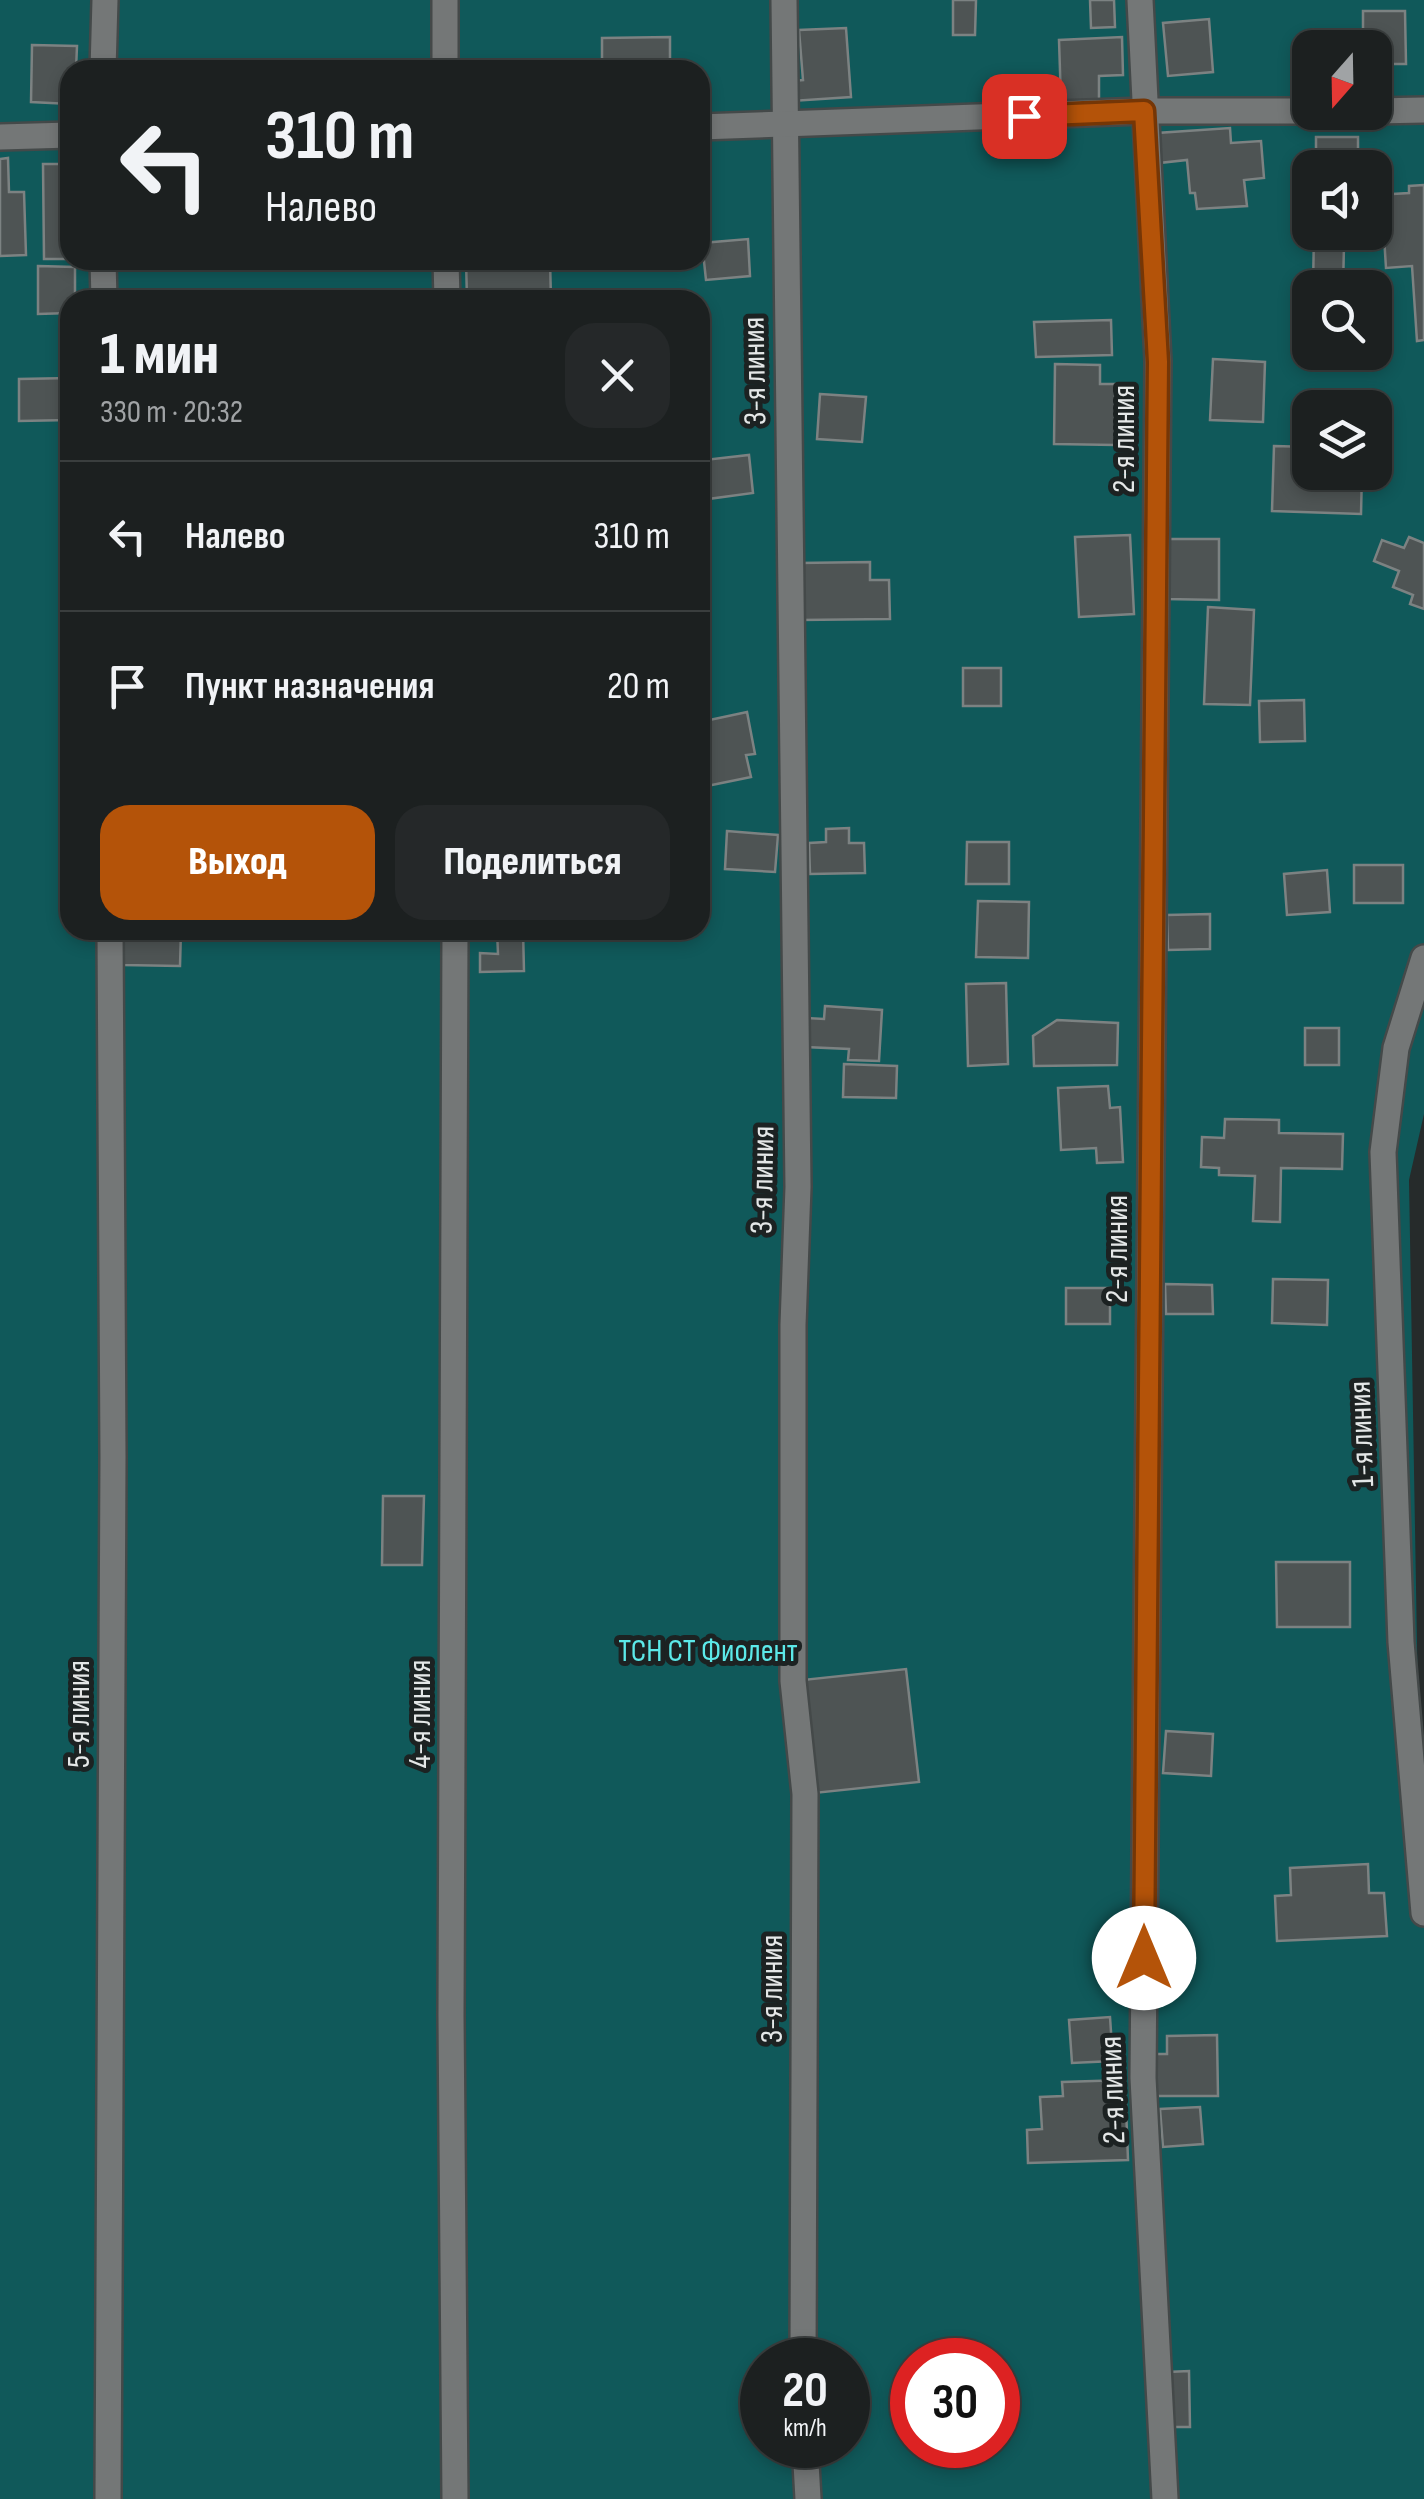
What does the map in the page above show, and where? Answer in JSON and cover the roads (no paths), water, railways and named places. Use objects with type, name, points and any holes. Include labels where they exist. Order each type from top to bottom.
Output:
[{"type":"street","points":[[103,60],[105,0]]},
{"type":"street","points":[[444,0],[445,60]]},
{"type":"street","name":"3-я линия","points":[[784,0],[798,1187],[792,1325],[792,1681],[805,1794],[803,2338]]},
{"type":"street","name":"2-я линия","points":[[1140,0],[1158,382],[1143,2078],[1164,2499]]},
{"type":"street","points":[[710,127],[1144,111],[1292,110]]},
{"type":"street","points":[[1392,110],[1424,110]]},
{"type":"street","points":[[0,138],[60,136]]},
{"type":"street","name":"5-я линия","points":[[108,2499],[113,1457],[110,940]]},
{"type":"street","name":"4-я линия","points":[[455,940],[451,2014],[455,2499]]},
{"type":"street","name":"1-я линия","points":[[1424,958],[1396,1048],[1383,1152],[1400,1642],[1424,1913]]},
{"type":"street","points":[[807,2468],[808,2499]]},
{"type":"park label","name":"ТСН СТ Фиолент","points":[[708,1651]]}]
